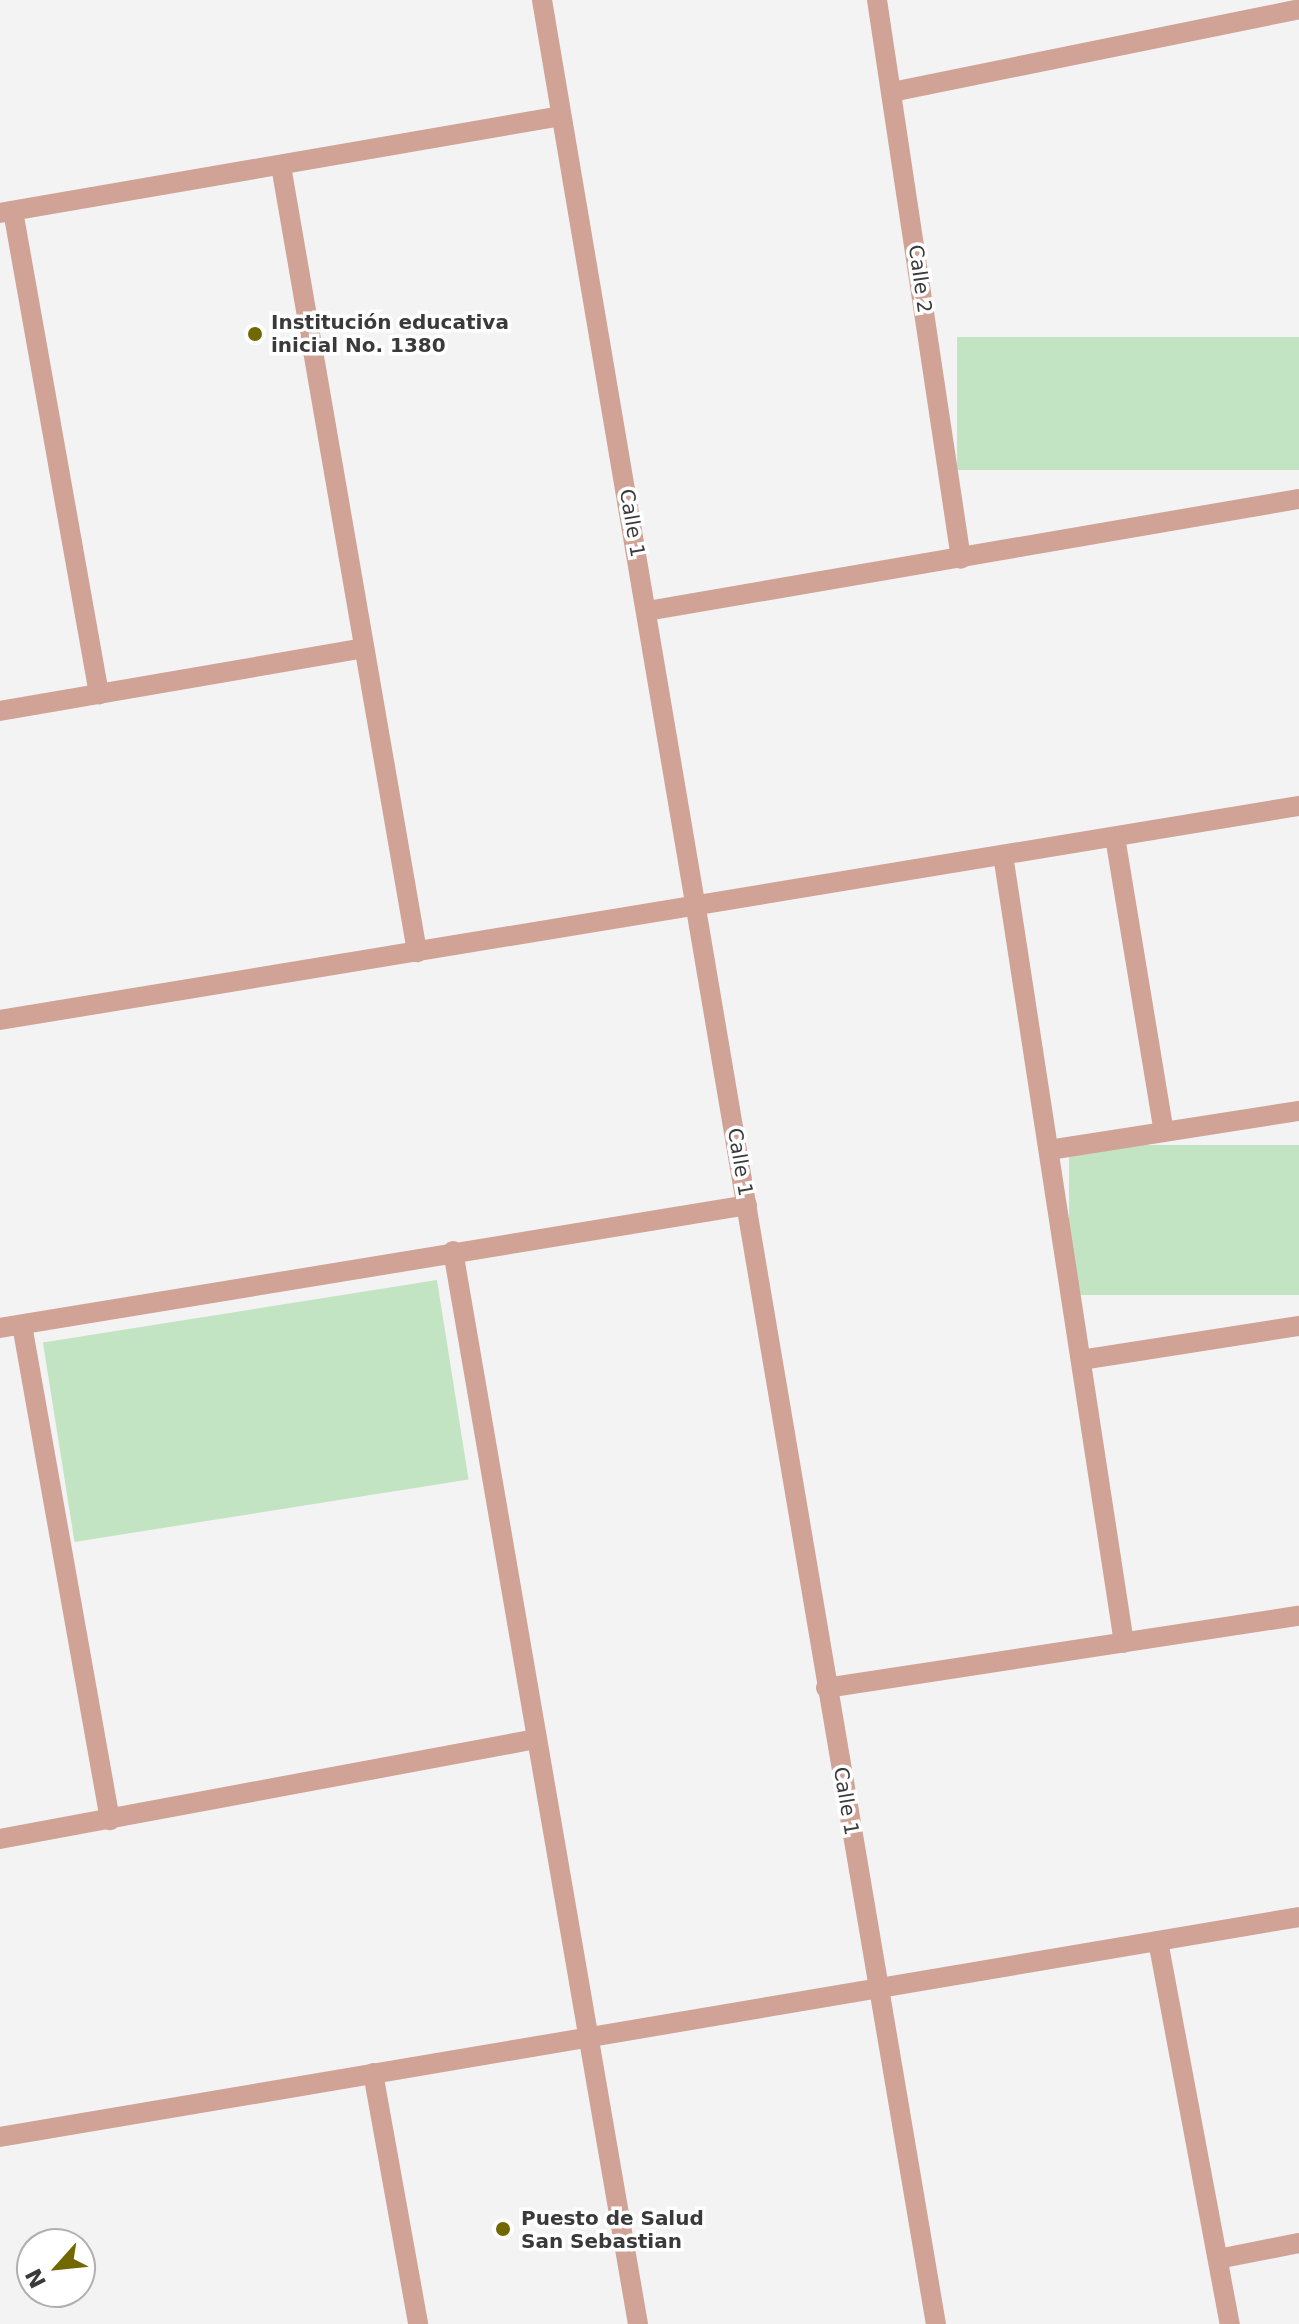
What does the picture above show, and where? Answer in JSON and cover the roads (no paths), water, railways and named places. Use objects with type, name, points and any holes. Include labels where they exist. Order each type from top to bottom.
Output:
[{"type":"street","name":"Calle 1","points":[[542,0],[936,2324]]},
{"type":"street","name":"Calle 2","points":[[877,0],[961,559]]},
{"type":"street","points":[[892,92],[1299,9]]},
{"type":"street","points":[[99,694],[7,212],[561,116]]},
{"type":"street","points":[[281,166],[417,952]]},
{"type":"street","points":[[647,611],[1299,499]]},
{"type":"street","points":[[0,711],[364,648]]},
{"type":"street","points":[[0,1020],[1299,806]]},
{"type":"street","points":[[1115,837],[1164,1132]]},
{"type":"street","points":[[1003,855],[1124,1643]]},
{"type":"street","points":[[1049,1150],[1299,1111]]},
{"type":"street","points":[[0,1328],[747,1205]]},
{"type":"street","points":[[453,1251],[638,2324]]},
{"type":"street","points":[[22,1325],[110,1820]]},
{"type":"street","points":[[1081,1360],[1299,1326]]},
{"type":"street","points":[[826,1688],[1299,1616]]},
{"type":"street","points":[[0,1839],[536,1739]]},
{"type":"street","points":[[0,2137],[373,2073],[590,2040],[1299,1917]]},
{"type":"street","points":[[1158,1941],[1230,2324]]},
{"type":"street","points":[[373,2073],[418,2324]]},
{"type":"street","points":[[1218,2259],[1299,2243]]},
{"type":"place","name":"Institución educativa inicial No. 1380","points":[[255,334]]},
{"type":"place","name":"Puesto de Salud San Sebastian","points":[[503,2229]]}]
